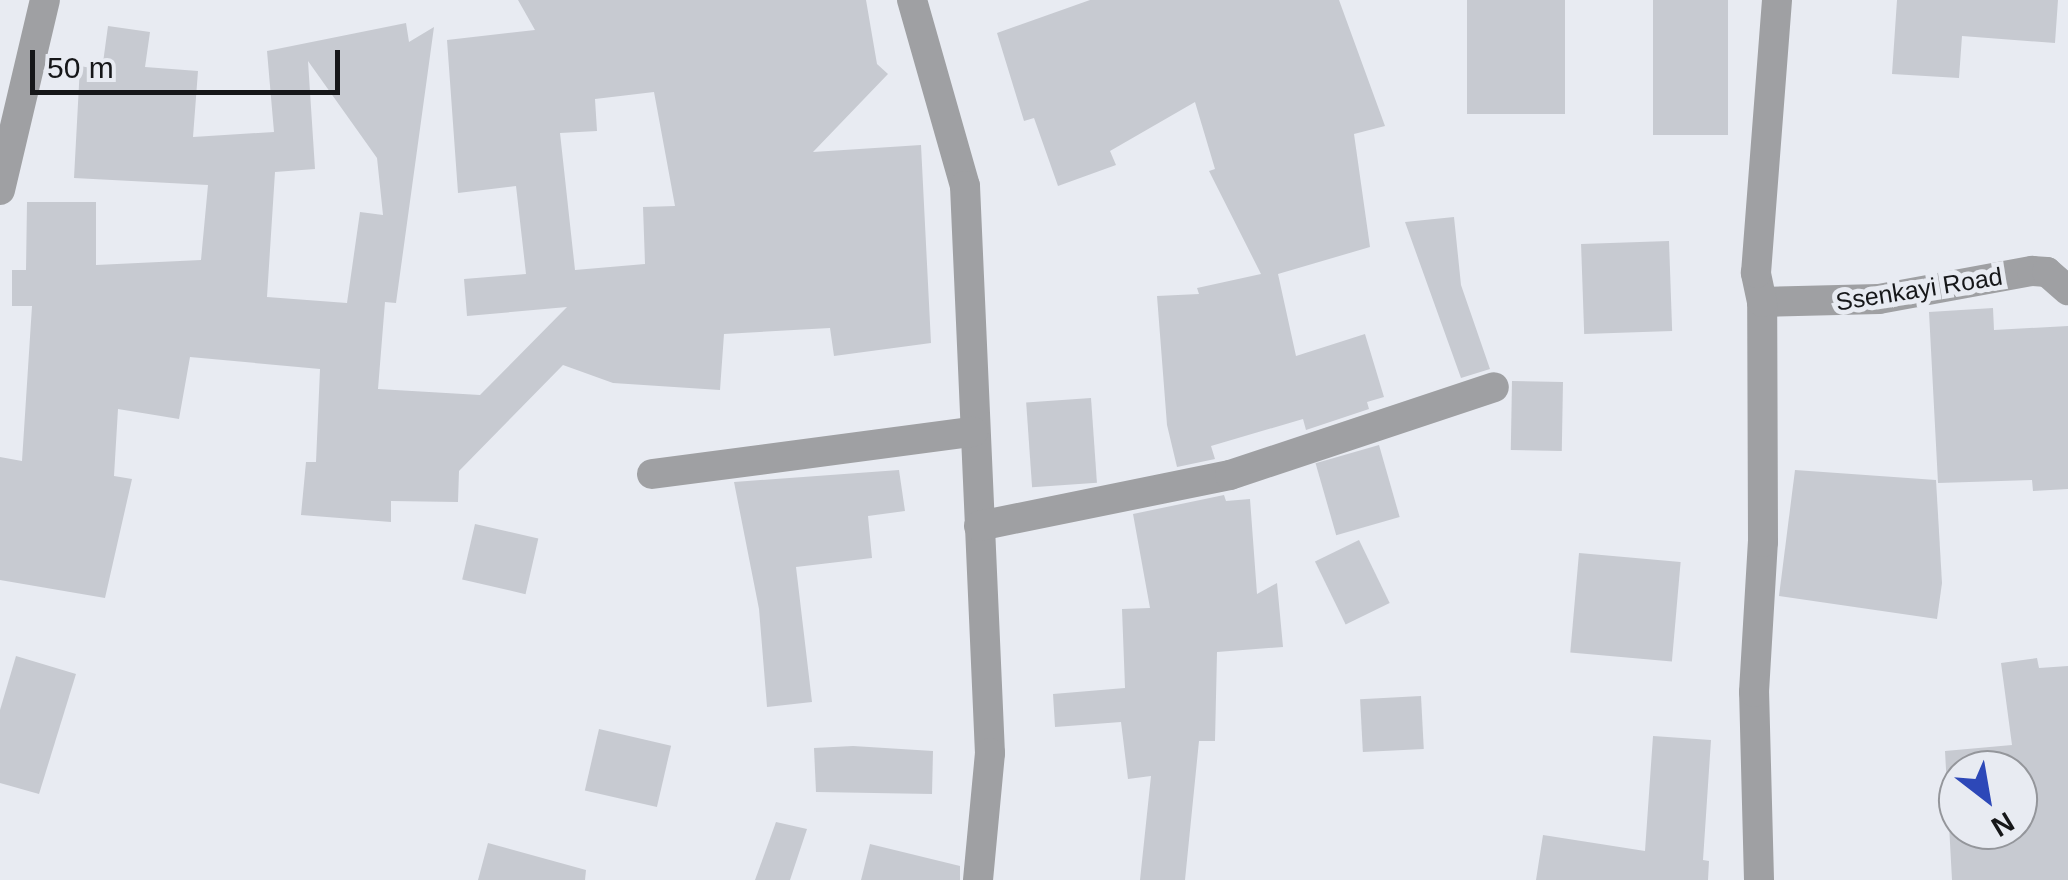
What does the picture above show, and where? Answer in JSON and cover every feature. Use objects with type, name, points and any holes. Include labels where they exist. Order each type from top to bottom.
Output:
[{"type":"street","points":[[0,190],[45,0]]},
{"type":"street","points":[[912,0],[965,186],[990,752],[978,880]]},
{"type":"street","points":[[1759,880],[1754,692],[1764,542],[1762,302],[1756,258],[1777,0]]},
{"type":"street","name":"Ssenkayi Road","points":[[1762,302],[1879,300],[2032,271],[2047,272],[2068,290]]},
{"type":"street","points":[[979,526],[1230,475],[1494,387]]},
{"type":"street","points":[[652,474],[973,432]]},
{"type":"building","points":[[518,0],[866,0],[877,64],[888,74],[813,152],[921,145],[931,343],[834,356],[830,328],[724,334],[720,390],[613,383],[563,365],[459,471],[458,502],[391,501],[391,522],[301,515],[306,462],[316,462],[320,369],[190,357],[179,419],[118,409],[114,476],[132,479],[105,598],[0,580],[0,457],[22,461],[32,306],[12,306],[12,270],[26,270],[27,202],[96,202],[96,265],[201,260],[208,185],[74,178],[80,66],[102,70],[108,26],[150,32],[145,67],[198,71],[193,137],[274,132],[267,51],[406,23],[409,42],[434,27],[396,303],[385,302],[378,389],[480,395],[567,307],[467,316],[464,279],[526,274],[516,186],[458,193],[447,40],[535,30]],"holes":[[[308,61],[377,158],[383,215],[360,212],[347,303],[267,297],[275,172],[315,169]],[[654,92],[675,206],[643,207],[645,264],[575,270],[560,133],[597,131],[595,99]]]},
{"type":"building","points":[[1090,0],[1339,0],[1385,126],[1354,134],[1370,247],[1278,274],[1296,356],[1365,334],[1384,397],[1367,402],[1369,409],[1306,430],[1303,419],[1211,446],[1215,459],[1177,467],[1167,425],[1157,296],[1199,294],[1197,288],[1261,274],[1209,171],[1215,169],[1195,102],[1110,151],[1116,165],[1058,186],[1034,118],[1024,121],[997,33]]},
{"type":"building","points":[[1467,0],[1565,0],[1565,114],[1467,114]]},
{"type":"building","points":[[1653,0],[1728,0],[1728,135],[1653,135]]},
{"type":"building","points":[[1897,0],[2058,0],[2055,43],[1962,36],[1959,78],[1892,74]]},
{"type":"building","points":[[1454,217],[1461,285],[1490,369],[1461,378],[1405,222]]},
{"type":"building","points":[[1669,241],[1672,331],[1584,334],[1581,244]]},
{"type":"building","points":[[1993,308],[1994,330],[2068,326],[2068,489],[2033,491],[2032,480],[1938,483],[1929,312]]},
{"type":"building","points":[[1512,381],[1563,382],[1562,451],[1511,450]]},
{"type":"building","points":[[1091,398],[1097,483],[1032,487],[1026,403]]},
{"type":"building","points":[[1379,445],[1400,517],[1336,535],[1316,463]]},
{"type":"building","points":[[899,470],[905,511],[868,516],[872,558],[796,567],[812,702],[767,707],[759,609],[734,482]]},
{"type":"building","points":[[1795,470],[1936,480],[1942,583],[1937,619],[1779,596]]},
{"type":"building","points":[[1224,495],[1226,501],[1250,499],[1257,594],[1277,583],[1283,647],[1217,652],[1215,741],[1199,741],[1185,880],[1140,880],[1151,776],[1128,779],[1121,722],[1055,727],[1053,694],[1125,688],[1122,609],[1150,608],[1133,514]]},
{"type":"building","points":[[475,524],[538,539],[526,594],[462,580]]},
{"type":"building","points":[[1359,540],[1390,603],[1346,624],[1315,561]]},
{"type":"building","points":[[1579,553],[1681,562],[1672,662],[1570,653]]},
{"type":"building","points":[[16,656],[76,674],[39,794],[0,783],[0,710]]},
{"type":"building","points":[[2037,658],[2039,668],[2068,666],[2068,880],[1952,880],[1950,850],[2038,850],[2038,750],[1956,750],[2012,745],[2001,663]]},
{"type":"building","points":[[1421,696],[1424,749],[1363,752],[1360,699]]},
{"type":"building","points":[[599,729],[671,746],[657,807],[585,790]]},
{"type":"building","points":[[1653,736],[1711,740],[1703,860],[1709,861],[1708,880],[1536,880],[1543,835],[1645,851]]},
{"type":"building","points":[[814,748],[933,751],[932,794],[816,792]]},
{"type":"building","points":[[776,822],[807,829],[790,880],[755,880]]},
{"type":"building","points":[[488,843],[586,870],[585,880],[478,880]]},
{"type":"building","points":[[870,844],[960,866],[960,880],[861,880]]}]
